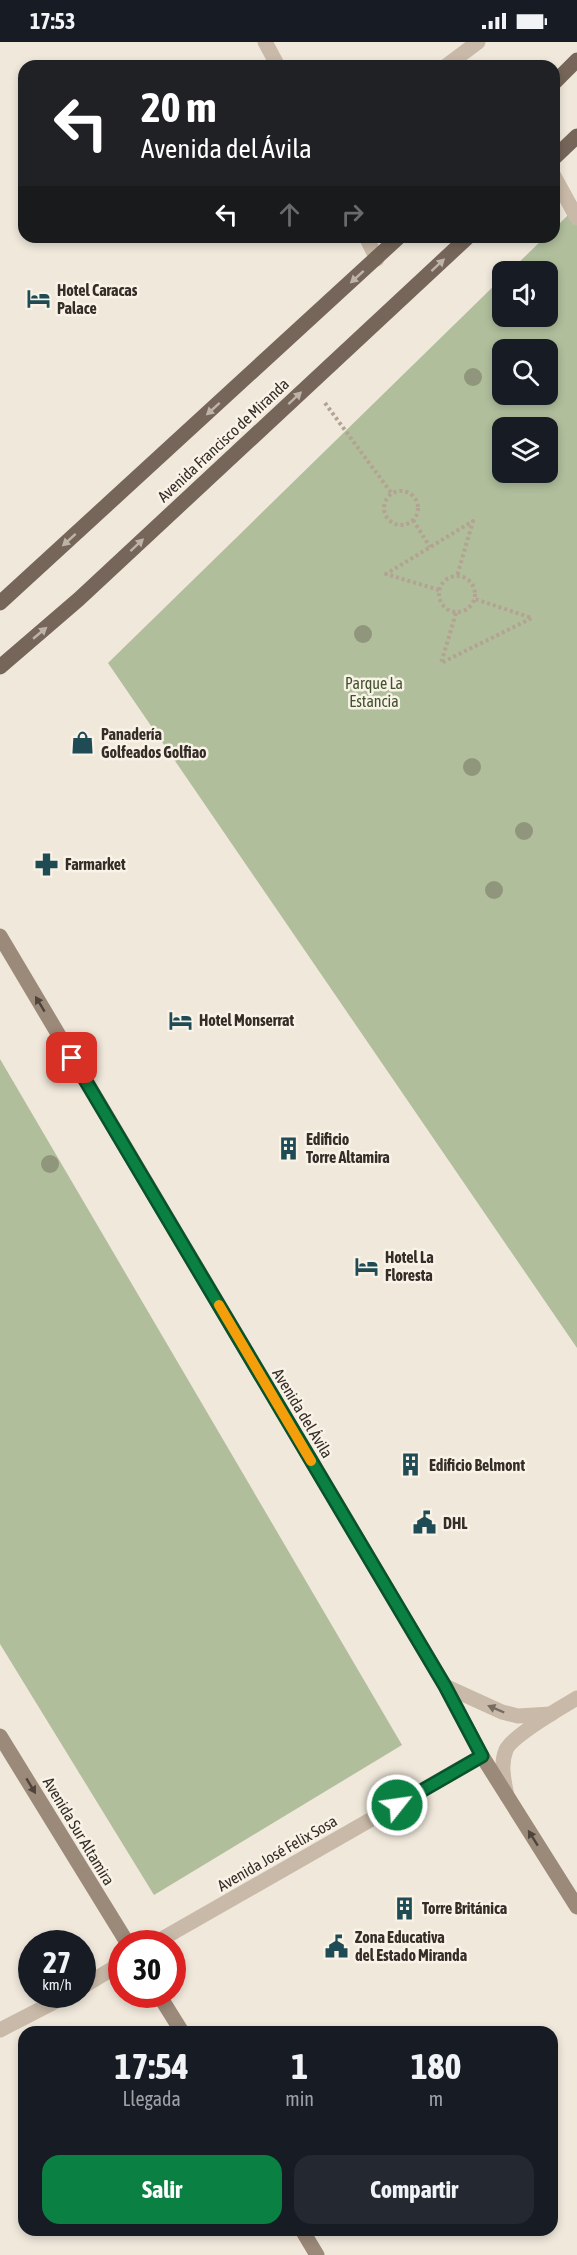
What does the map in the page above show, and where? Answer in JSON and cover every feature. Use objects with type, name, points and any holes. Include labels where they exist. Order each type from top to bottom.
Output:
[{"type":"main road","points":[[560,77],[577,60]]},
{"type":"main road","points":[[560,152],[577,136]]},
{"type":"main road","name":"Avenida Francisco de Miranda","points":[[0,603],[393,243]]},
{"type":"main road","name":"Avenida Francisco de Miranda","points":[[0,667],[79,599],[462,243]]},
{"type":"main road","name":"Avenida del Ávila","points":[[0,936],[445,1686],[482,1756],[577,1906]]},
{"type":"main road","name":"Avenida Sur Altamira","points":[[0,1736],[119,1930]]},
{"type":"main road","points":[[167,2008],[178,2026]]},
{"type":"main road","points":[[306,2236],[317,2255]]},
{"type":"street","points":[[265,42],[275,60]]},
{"type":"street","points":[[454,60],[478,42]]},
{"type":"street","points":[[560,187],[577,218]]},
{"type":"street","points":[[369,243],[377,259]]},
{"type":"street","points":[[445,1686],[502,1712],[518,1716],[550,1714]]},
{"type":"street","points":[[507,1796],[503,1778],[507,1747],[550,1714],[577,1698]]},
{"type":"street","name":"Avenida José Felix Sosa","points":[[178,1930],[482,1756]]},
{"type":"street","points":[[0,2030],[43,2008]]},
{"type":"path","points":[[310,384],[392,494]]},
{"type":"path","points":[[403,491],[413,495],[418,510],[413,520],[403,524],[392,522],[388,518],[384,508],[385,502],[392,494],[403,491]]},
{"type":"path","points":[[413,520],[430,547]]},
{"type":"path","points":[[439,590],[386,574],[473,521],[457,576]]},
{"type":"path","points":[[457,576],[468,579],[475,599],[468,609],[456,613],[445,609],[442,605],[439,590],[446,580],[457,576]]},
{"type":"path","points":[[456,613],[441,663],[532,618],[475,599]]},
{"type":"green space","name":"Parque La Estancia","points":[[577,206],[577,1348],[108,663],[492,288],[492,327],[558,327],[558,261],[520,261],[539,243],[560,243],[560,223]]},
{"type":"green space","points":[[0,1059],[402,1745],[154,1895],[0,1644]]},
{"type":"slow traffic","points":[[219,1305],[311,1461]]},
{"type":"place","name":"Hotel Caracas Palace","points":[[39,299]]},
{"type":"place","name":"Panadería Golfeados Golfiao","points":[[83,743]]},
{"type":"place","name":"Farmarket","points":[[47,864]]},
{"type":"place","name":"Hotel Monserrat","points":[[181,1020]]},
{"type":"place","name":"Edificio Torre Altamira","points":[[288,1148]]},
{"type":"place","name":"Hotel La Floresta","points":[[367,1266]]},
{"type":"place","name":"Edificio Belmont","points":[[411,1465]]},
{"type":"place","name":"DHL","points":[[425,1523]]},
{"type":"place","name":"Torre Británica","points":[[404,1908]]},
{"type":"place","name":"Zona Educativa del Estado Miranda","points":[[337,1946]]},
{"type":"route","points":[[72,1058],[445,1686],[482,1756],[397,1805]]}]
